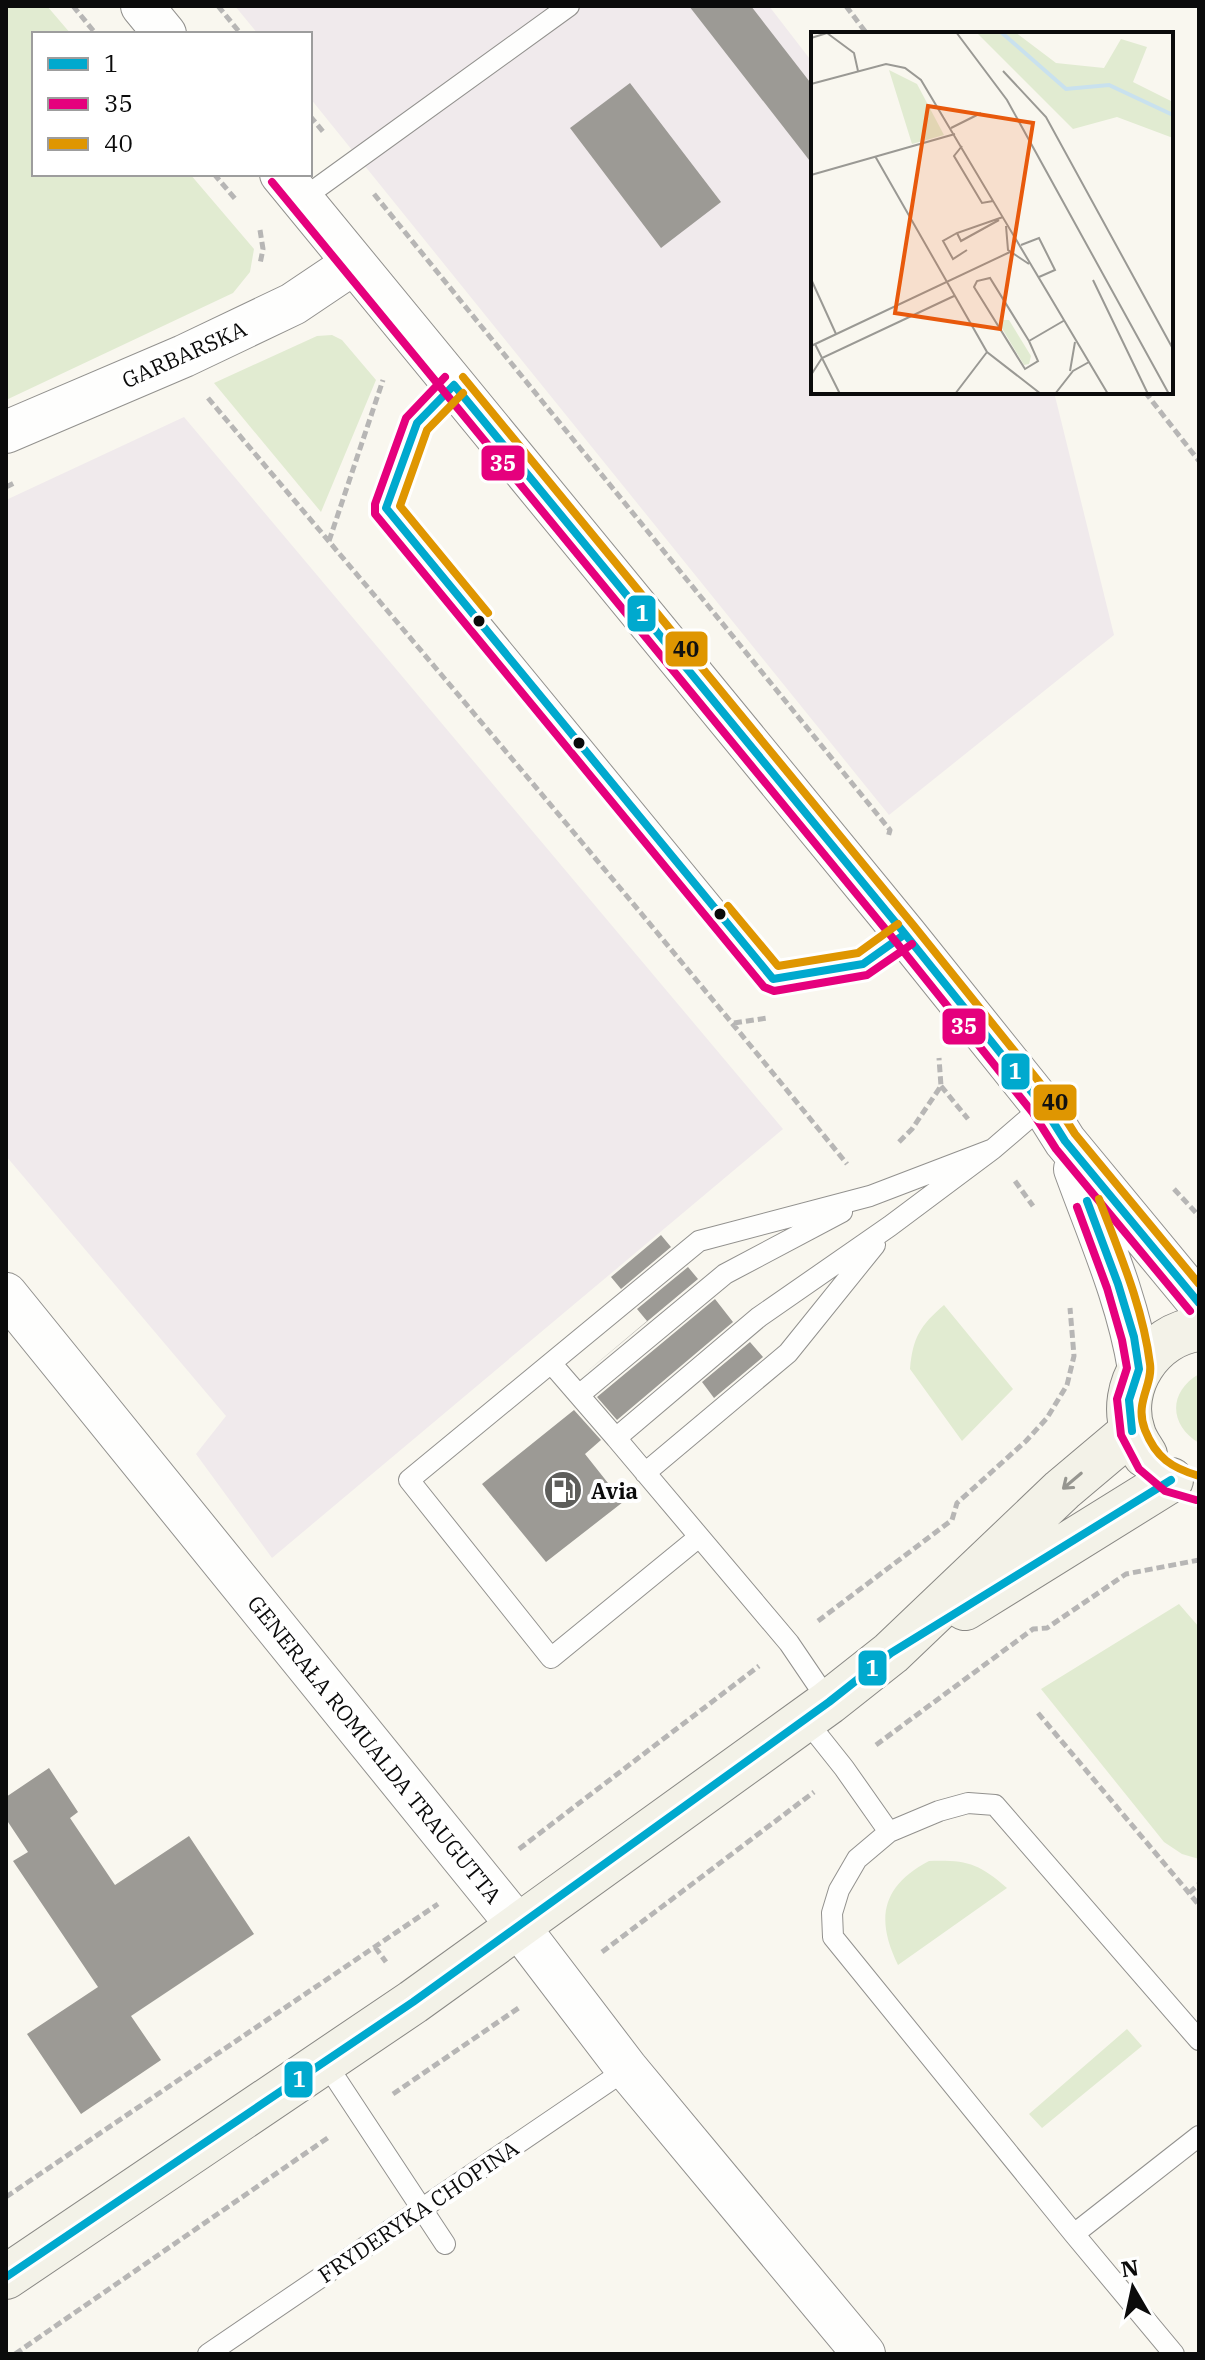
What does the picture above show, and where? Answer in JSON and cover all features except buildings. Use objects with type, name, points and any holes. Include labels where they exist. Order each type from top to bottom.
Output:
[{"type":"street","points":[[142,6],[163,32]]},
{"type":"street","points":[[292,186],[905,934],[1043,1106],[1065,1141],[1199,1303]]},
{"type":"street","name":"GARBARSKA","points":[[6,432],[184,356],[293,304],[354,263]]},
{"type":"street","points":[[1065,1141],[1118,1284],[1134,1337],[1139,1369]]},
{"type":"street","name":"GENERAŁA ROMUALDA TRAUGUTTA","points":[[6,1294],[518,1926],[627,2069],[864,2354]]},
{"type":"street","points":[[891,1653],[1185,1484],[1147,1460],[1132,1431],[1129,1400],[1139,1369],[1159,1345],[1187,1330],[1199,1329]]},
{"type":"street","points":[[6,2277],[325,2062],[817,1710],[891,1653],[1062,1490],[1132,1431]]},
{"type":"lane","points":[[312,173],[569,6]]},
{"type":"lane","points":[[454,385],[417,423],[386,508],[577,743],[773,979],[863,964],[905,934]]},
{"type":"lane","points":[[616,1438],[759,1317],[890,1226],[993,1149],[1043,1106]]},
{"type":"lane","points":[[699,1537],[551,1658],[409,1480],[699,1241],[870,1196],[993,1149]]},
{"type":"lane","points":[[579,1395],[725,1274],[870,1196]]},
{"type":"lane","points":[[645,1473],[788,1353],[890,1226]]},
{"type":"lane","points":[[551,1363],[789,1643],[844,1768],[889,1832]]},
{"type":"lane","points":[[1174,2354],[833,1937],[832,1913],[839,1890],[857,1859],[889,1832],[939,1811],[968,1803],[995,1805],[1199,2040]]},
{"type":"lane","points":[[325,2062],[445,2244]]},
{"type":"lane","name":"FRYDERYKA CHOPINA","points":[[208,2354],[627,2069]]},
{"type":"lane","points":[[1074,2234],[1199,2136]]},
{"type":"path","points":[[73,6],[94,32]]},
{"type":"path","points":[[218,6],[239,32]]},
{"type":"path","points":[[846,6],[866,32]]},
{"type":"path","points":[[184,356],[205,395],[721,1009],[853,1172]]},
{"type":"path","points":[[329,542],[383,380]]},
{"type":"path","points":[[1147,394],[1199,461]]},
{"type":"path","points":[[939,1056],[941,1086],[993,1149],[1041,1218]]},
{"type":"path","points":[[895,1146],[912,1129],[941,1086]]},
{"type":"path","points":[[509,1857],[952,1520],[957,1503],[1026,1441],[1047,1418],[1067,1385],[1074,1356],[1070,1307]]},
{"type":"path","points":[[1033,1629],[1047,1628],[1126,1574],[1199,1560]]},
{"type":"path","points":[[1038,1713],[1199,1905]]},
{"type":"path","points":[[1189,1893],[1199,1884]]},
{"type":"path","points":[[6,2197],[442,1901]]},
{"type":"path","points":[[15,2354],[525,2004]]},
{"type":"shaded area","points":[[235,6],[769,6],[811,60],[811,394],[1054,394],[1114,635],[889,815],[312,100],[312,32],[256,32]]},
{"type":"shaded area","points":[[184,417],[783,1129],[272,1558],[196,1454],[226,1416],[6,1156],[6,500]]},
{"type":"green space","points":[[6,6],[47,6],[69,32],[32,32],[32,176],[192,176],[254,249],[250,272],[233,293],[6,400]]},
{"type":"green space","points":[[332,335],[342,340],[376,380],[321,512],[214,383],[317,336]]},
{"type":"green space","points":[[944,1305],[1013,1389],[962,1441],[910,1369],[919,1333]]},
{"type":"green space","points":[[1199,1374],[1199,1443],[1182,1427],[1176,1408],[1182,1390]]},
{"type":"green space","points":[[1179,1604],[1199,1627],[1199,1859],[1182,1854],[1164,1842],[1041,1689]]},
{"type":"green space","points":[[929,1861],[953,1861],[980,1868],[1007,1888],[898,1965],[887,1932],[887,1905],[901,1881]]},
{"type":"green space","points":[[1127,2029],[1142,2046],[1042,2128],[1029,2114]]},
{"type":"transit line","name":"35","points":[[272,182],[896,942],[1033,1113],[1056,1149],[1190,1311]]},
{"type":"transit line","name":"35","points":[[445,377],[406,418],[375,504],[375,514],[764,987],[774,991],[867,975],[912,944]]},
{"type":"transit line","name":"40","points":[[463,377],[914,926],[1052,1098],[1075,1134],[1199,1284]]},
{"type":"transit line","name":"1","points":[[454,385],[905,934],[1043,1106],[1065,1141],[1199,1303]]},
{"type":"transit line","name":"1","points":[[454,385],[417,423],[386,508],[773,979],[863,964],[905,934]]},
{"type":"transit line","name":"40","points":[[463,393],[427,430],[400,506],[488,613]]},
{"type":"transit line","name":"40","points":[[728,906],[778,966],[858,953],[898,924]]},
{"type":"transit line","name":"40","points":[[1099,1199],[1129,1280],[1147,1343],[1150,1372],[1142,1411],[1145,1430],[1160,1455],[1199,1476]]},
{"type":"transit line","name":"1","points":[[1087,1201],[1134,1337],[1139,1369],[1129,1400],[1132,1431]]},
{"type":"transit line","name":"35","points":[[1077,1207],[1107,1288],[1122,1340],[1127,1368],[1117,1399],[1121,1435],[1139,1469],[1165,1491],[1196,1500]]},
{"type":"transit line","name":"1","points":[[6,2277],[413,2002],[829,1702],[891,1653],[1171,1480]]},
{"type":"place","name":"Avia","points":[[563,1490]]}]
